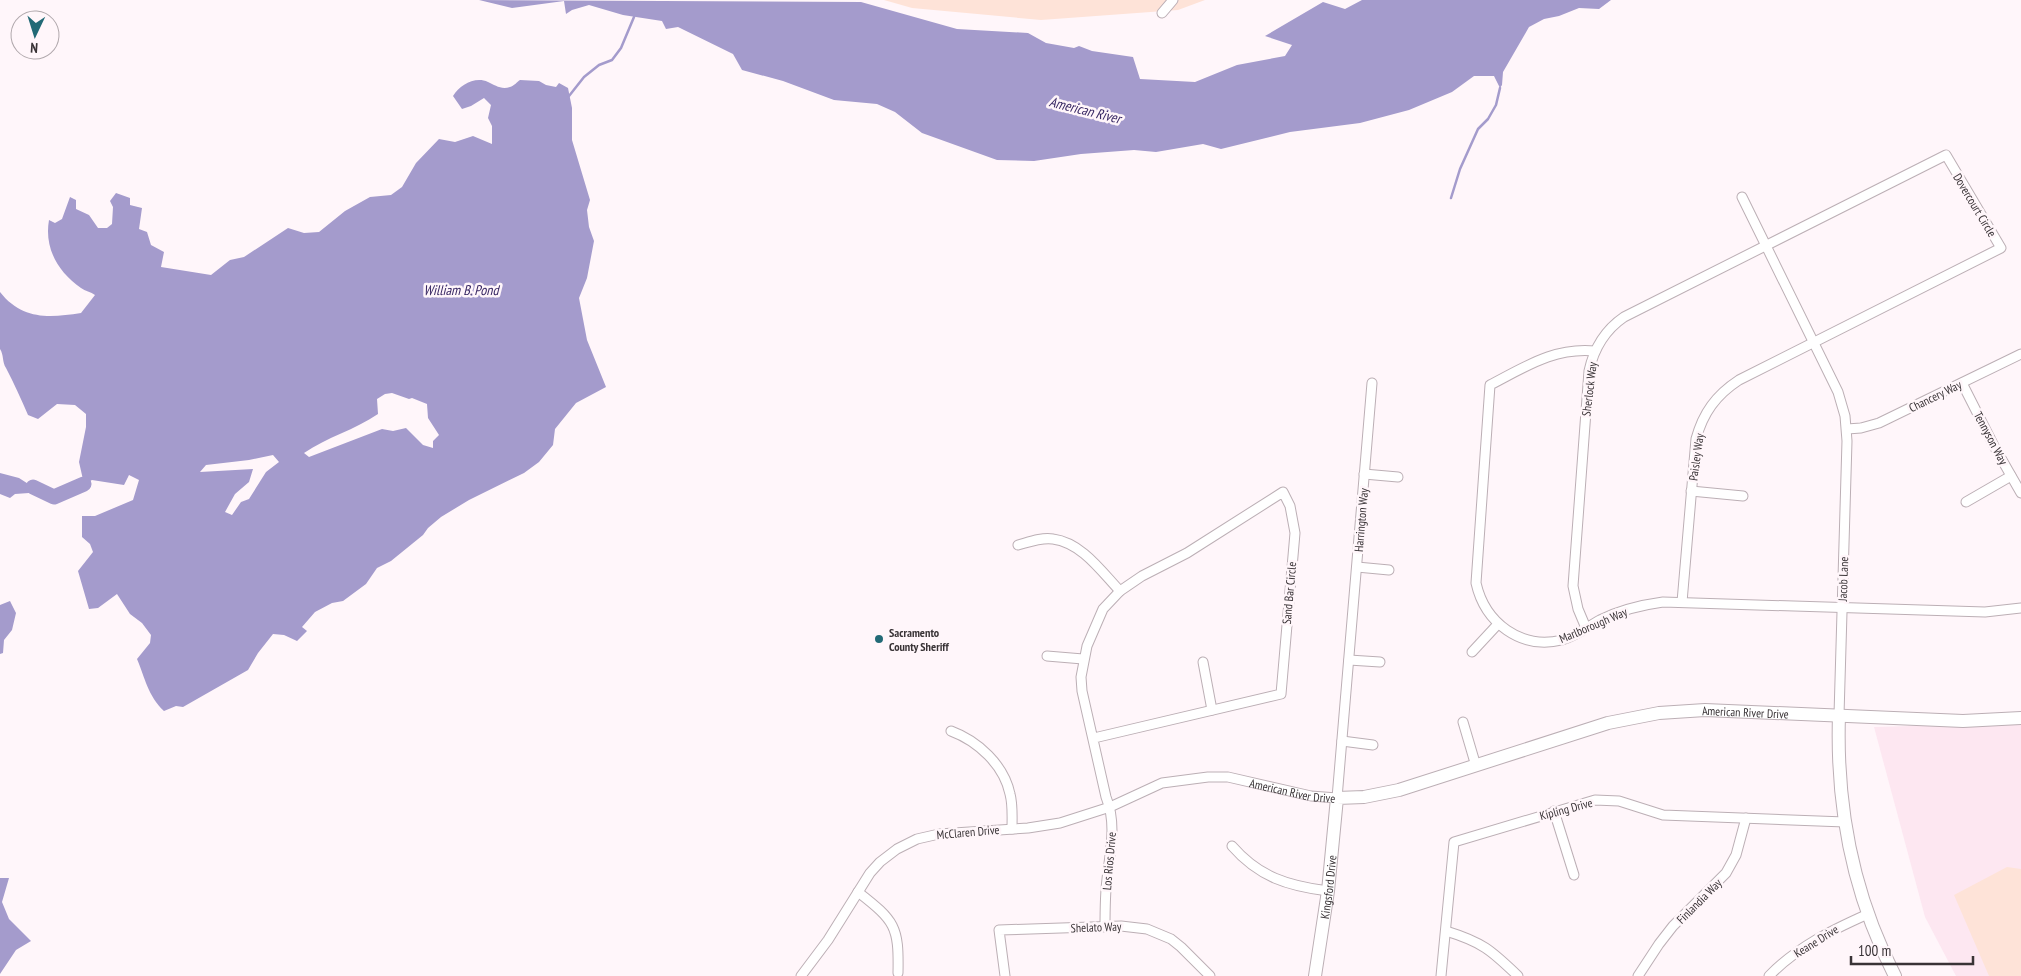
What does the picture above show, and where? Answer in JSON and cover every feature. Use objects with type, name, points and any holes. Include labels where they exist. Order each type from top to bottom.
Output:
[{"type":"street","points":[[1162,13],[1173,0]]},
{"type":"street","name":"Dovercourt Circle","points":[[1766,245],[1946,155],[2001,248],[1813,342]]},
{"type":"street","name":"Jacob Lane","points":[[1742,197],[1838,392],[1847,429],[1838,715],[1839,770],[1844,822],[1856,876],[1868,914],[1895,976]]},
{"type":"street","name":"Sherlock Way","points":[[1586,628],[1578,609],[1573,586],[1589,371],[1595,352],[1609,330],[1624,317],[1766,245]]},
{"type":"street","name":"Paisley Way","points":[[1682,602],[1696,439],[1704,416],[1711,405],[1728,387],[1813,342]]},
{"type":"street","name":"Marlborough Way","points":[[1595,352],[1575,350],[1559,353],[1490,384],[1476,571],[1479,594],[1484,606],[1498,624],[1518,637],[1541,642],[1564,639],[1614,614],[1646,604],[1682,602],[1985,612],[2021,608]]},
{"type":"street","name":"Chancery Way","points":[[1847,429],[1861,428],[1879,423],[2021,354]]},
{"type":"street","name":"Harrington Way","points":[[1337,798],[1372,383]]},
{"type":"street","name":"Tennyson Way","points":[[1962,383],[1979,418],[2021,493]]},
{"type":"street","name":"Harrington Way","points":[[1364,474],[1398,477]]},
{"type":"street","points":[[1966,502],[2011,476]]},
{"type":"street","points":[[1691,491],[1743,496]]},
{"type":"street","name":"Sand Bar Circle","points":[[1283,492],[1290,506],[1295,533],[1281,694],[1094,738],[1082,691],[1083,659],[1103,610],[1120,591],[1142,576],[1187,553],[1283,492]]},
{"type":"street","points":[[1018,545],[1052,538],[1070,543],[1083,552],[1120,591]]},
{"type":"street","name":"Harrington Way","points":[[1357,567],[1389,570]]},
{"type":"street","points":[[1472,652],[1498,624]]},
{"type":"street","points":[[1048,656],[1083,659]]},
{"type":"street","points":[[1349,660],[1380,662]]},
{"type":"street","points":[[1203,662],[1212,710]]},
{"type":"street","name":"American River Drive","points":[[1110,806],[1162,783],[1208,776],[1228,777],[1311,796],[1337,798],[1364,797],[1398,790],[1608,723],[1659,712],[1705,710],[1963,721],[2021,718]]},
{"type":"street","points":[[1463,722],[1476,766]]},
{"type":"street","points":[[951,731],[972,741],[1000,769],[1006,779],[1011,796],[1012,829]]},
{"type":"street","name":"Los Rios Drive","points":[[1094,738],[1106,797],[1110,806],[1113,837],[1107,880],[1106,927]]},
{"type":"street","points":[[1342,741],[1373,745]]},
{"type":"street","name":"Kingsford Drive","points":[[1315,976],[1328,891],[1337,798]]},
{"type":"street","name":"Kipling Drive","points":[[1441,976],[1454,842],[1583,803],[1607,800],[1630,804],[1663,815],[1844,822]]},
{"type":"street","name":"McClaren Drive","points":[[800,976],[828,940],[858,892],[880,862],[897,849],[910,842],[939,834],[1012,829],[1060,823],[1110,806]]},
{"type":"street","points":[[1554,812],[1574,875]]},
{"type":"street","name":"Finlandia Way","points":[[1638,976],[1673,926],[1726,873],[1736,856],[1746,818]]},
{"type":"street","points":[[1232,846],[1253,866],[1274,879],[1291,885],[1328,891]]},
{"type":"street","points":[[858,892],[884,912],[894,928],[899,945],[898,973]]},
{"type":"street","name":"Keane Drive","points":[[1768,976],[1808,944],[1840,926],[1868,914]]},
{"type":"street","name":"Shelato Way","points":[[1005,976],[999,930],[1134,926],[1159,933],[1181,947],[1210,976]]},
{"type":"street","points":[[1446,931],[1484,945],[1518,976]]},
{"type":"shaded area","points":[[884,0],[1205,0],[1178,10],[1041,20],[912,8]]},
{"type":"shaded area","points":[[2021,723],[2021,976],[1956,976],[1925,917],[1874,727]]},
{"type":"shaded area","points":[[2007,867],[2021,869],[2021,976],[1989,976],[1954,895]]},
{"type":"water","name":"American River","points":[[479,0],[861,2],[957,29],[1028,33],[1046,43],[1074,48],[1079,46],[1092,51],[1133,57],[1140,79],[1195,82],[1237,65],[1285,56],[1292,45],[1265,36],[1323,2],[1345,9],[1362,0],[1611,0],[1599,9],[1579,8],[1559,16],[1544,19],[1529,27],[1503,72],[1500,88],[1494,76],[1474,76],[1452,92],[1409,110],[1360,123],[1290,132],[1221,149],[1203,144],[1156,152],[1134,150],[1081,154],[1034,161],[997,160],[922,133],[895,112],[877,104],[834,100],[783,81],[742,70],[733,54],[678,27],[666,29],[662,21],[623,15],[589,5],[572,10],[566,14],[564,1],[512,8]]},
{"type":"water","name":"William B. Pond","points":[[483,80],[498,87],[507,88],[520,80],[539,81],[556,87],[559,83],[568,88],[572,108],[572,140],[590,200],[587,210],[589,227],[594,241],[587,278],[579,298],[587,340],[606,387],[576,403],[555,429],[553,445],[539,462],[524,473],[469,500],[441,517],[423,535],[391,561],[377,568],[366,584],[343,601],[332,603],[315,612],[302,627],[307,631],[297,641],[284,635],[273,634],[248,670],[183,707],[176,706],[164,711],[154,699],[137,659],[150,643],[151,635],[142,623],[130,614],[117,594],[98,608],[89,609],[78,571],[93,552],[90,544],[82,537],[82,516],[95,516],[133,500],[139,480],[129,475],[124,485],[92,480],[84,484],[79,462],[86,427],[86,414],[75,405],[57,404],[38,419],[28,415],[5,366],[0,349],[0,292],[17,308],[37,315],[47,316],[81,313],[95,295],[81,288],[66,275],[59,267],[51,250],[48,230],[49,220],[55,223],[62,219],[70,197],[76,200],[76,209],[89,215],[98,228],[107,228],[112,224],[113,207],[110,201],[116,193],[130,198],[130,205],[142,208],[139,229],[147,232],[151,245],[164,252],[161,267],[211,275],[230,260],[244,257],[288,228],[304,233],[319,232],[345,211],[370,197],[391,195],[402,187],[416,163],[439,139],[455,142],[473,136],[492,144],[492,126],[488,118],[491,105],[484,98],[462,109],[453,96],[464,85],[473,81]],"holes":[[[392,393],[427,404],[428,418],[439,435],[433,441],[433,448],[423,445],[406,428],[393,431],[382,429],[309,457],[304,453],[378,414],[377,399],[385,394]],[[273,455],[279,462],[266,472],[249,499],[241,502],[232,515],[225,512],[235,494],[249,482],[253,469],[200,472],[206,465]]]},
{"type":"water","points":[[0,473],[19,478],[33,487],[29,493],[15,494],[10,498],[0,494]]},
{"type":"water","points":[[10,601],[16,613],[12,630],[4,640],[3,653],[0,654],[0,605]]},
{"type":"water","points":[[0,878],[9,878],[2,902],[9,919],[31,941],[16,950],[0,974]]},
{"type":"waterway","points":[[569,96],[584,77],[599,65],[612,60],[621,48],[634,17]]},
{"type":"waterway","points":[[1451,198],[1460,169],[1478,129],[1488,119],[1496,105],[1500,88]]},
{"type":"waterway","points":[[33,487],[54,497],[84,484]]},
{"type":"place","name":"Sacramento County Sheriff","points":[[879,639]]}]
